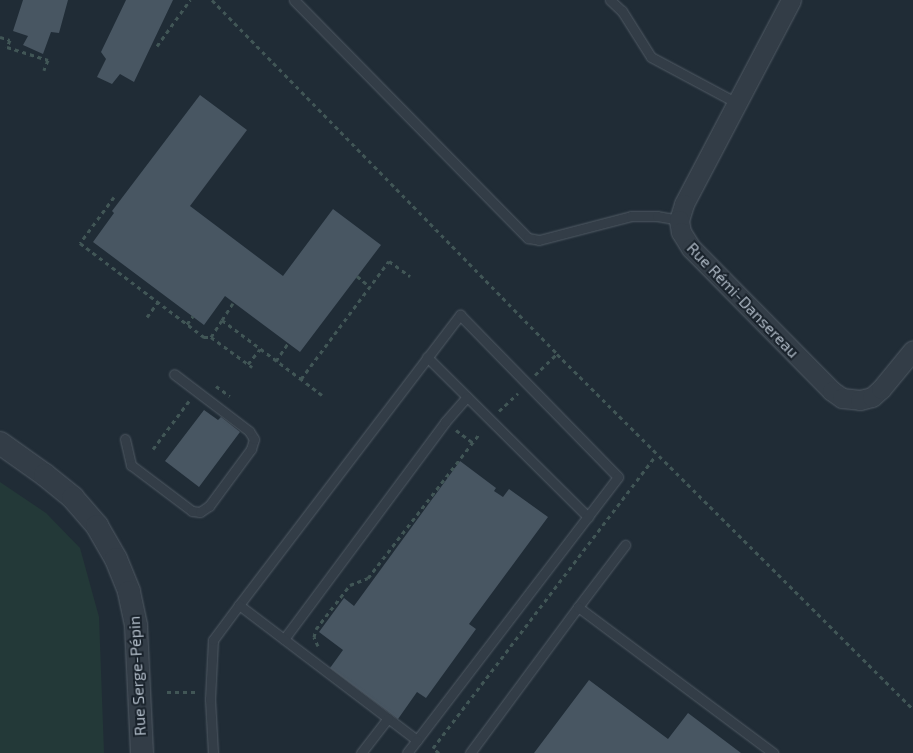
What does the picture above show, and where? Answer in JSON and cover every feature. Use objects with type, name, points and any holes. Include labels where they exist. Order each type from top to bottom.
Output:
[{"type":"street","points":[[679,220],[684,204],[791,0]]},
{"type":"street","name":"Rue Rémi-Dansereau","points":[[679,220],[683,238],[691,248],[832,391],[842,398],[860,400],[872,397],[881,389],[913,350]]},
{"type":"street","name":"Rue Serge-Pépin","points":[[0,443],[38,469],[73,498],[97,526],[116,559],[129,592],[136,626],[142,753]]},
{"type":"lane","points":[[294,0],[528,238],[539,240],[631,216],[657,216],[679,220]]},
{"type":"lane","points":[[610,0],[622,11],[651,57],[737,103]]},
{"type":"lane","points":[[213,753],[210,699],[213,640],[460,315],[618,477],[407,753]]},
{"type":"lane","points":[[427,357],[588,516]]},
{"type":"lane","points":[[125,439],[131,465],[192,511],[200,512],[209,506],[251,449],[254,439],[249,431],[174,374]]},
{"type":"lane","points":[[284,639],[446,422],[467,397]]},
{"type":"lane","points":[[470,753],[625,545]]},
{"type":"lane","points":[[239,605],[417,740]]},
{"type":"lane","points":[[578,607],[773,753]]},
{"type":"lane","points":[[361,753],[388,718]]},
{"type":"path","points":[[157,46],[190,0]]},
{"type":"path","points":[[212,0],[557,354],[913,709]]},
{"type":"path","points":[[0,37],[10,40],[7,47],[48,60],[44,70]]},
{"type":"path","points":[[114,197],[80,243],[204,338],[211,337],[250,366],[260,348]]},
{"type":"path","points":[[301,379],[389,261],[410,276]]},
{"type":"path","points":[[357,276],[370,287]]},
{"type":"path","points":[[147,316],[158,302]]},
{"type":"path","points":[[211,337],[233,302]]},
{"type":"path","points":[[187,324],[193,316]]},
{"type":"path","points":[[222,320],[322,395]]},
{"type":"path","points":[[276,360],[288,344]]},
{"type":"path","points":[[534,376],[557,354]]},
{"type":"path","points":[[497,413],[520,391]]},
{"type":"path","points":[[153,449],[192,397]]},
{"type":"path","points":[[456,430],[473,443]]},
{"type":"path","points":[[322,649],[316,644],[316,629],[350,585],[368,578],[480,433]]},
{"type":"path","points":[[439,753],[433,748],[657,455]]},
{"type":"path","points":[[167,692],[185,692]]},
{"type":"green space","points":[[0,482],[46,513],[80,548],[99,617],[104,753],[0,753]]},
{"type":"building","points":[[23,0],[68,0],[59,33],[51,32],[43,54],[23,45],[28,36],[13,31]]},
{"type":"building","points":[[126,0],[173,0],[134,82],[120,74],[112,84],[97,77],[106,59],[101,52]]},
{"type":"building","points":[[200,95],[247,130],[190,206],[283,276],[333,209],[381,245],[300,352],[225,296],[204,325],[93,242],[114,213],[112,211]]},
{"type":"building","points":[[204,410],[218,420],[221,417],[240,432],[199,487],[165,461]]},
{"type":"building","points":[[460,461],[496,488],[494,491],[503,497],[509,489],[548,517],[469,624],[476,629],[426,698],[417,692],[398,719],[330,668],[343,650],[319,632],[344,598],[354,606]]},
{"type":"building","points":[[589,680],[668,739],[688,713],[741,753],[534,753]]}]
